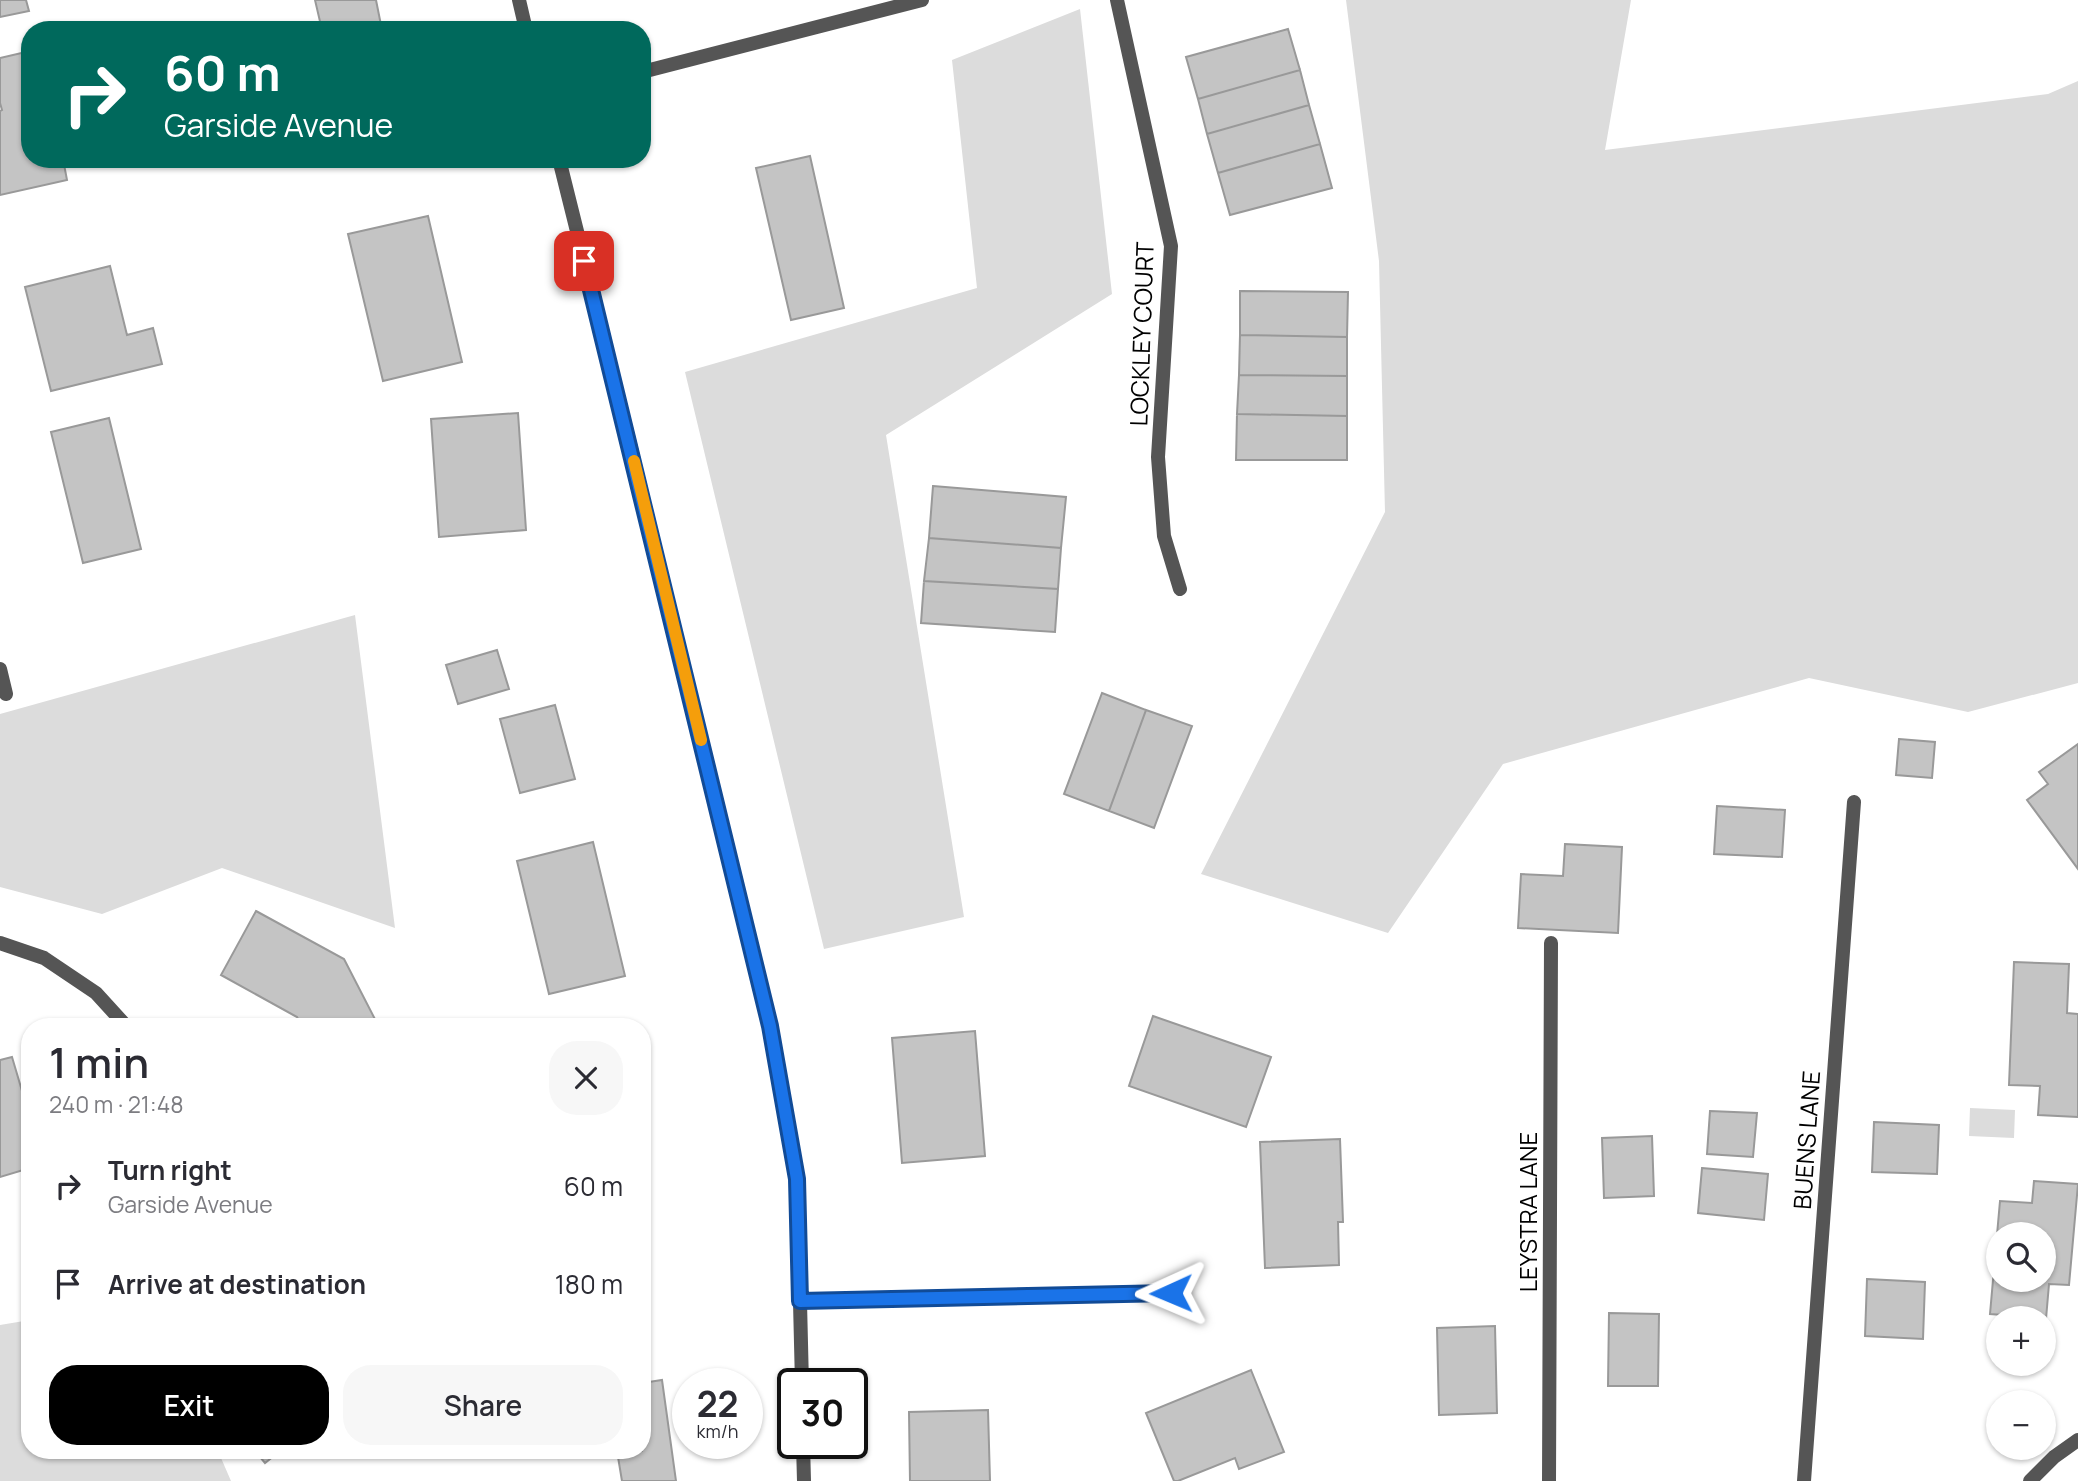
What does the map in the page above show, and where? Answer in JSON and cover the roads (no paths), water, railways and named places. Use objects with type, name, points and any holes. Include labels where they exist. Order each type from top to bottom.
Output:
[{"type":"street","points":[[519,0],[524,21]]},
{"type":"street","points":[[651,70],[922,0]]},
{"type":"street","name":"LOCKLEY COURT","points":[[1117,0],[1171,246],[1158,457],[1164,536],[1180,589]]},
{"type":"street","points":[[561,168],[770,1026],[797,1179],[802,1368]]},
{"type":"street","points":[[0,669],[6,694]]},
{"type":"street","name":"BUENS LANE","points":[[1804,1481],[1854,802]]},
{"type":"street","points":[[0,943],[44,958],[96,993],[119,1018]]},
{"type":"street","name":"LEYSTRA LANE","points":[[1549,1481],[1551,943]]},
{"type":"street","points":[[800,1301],[1171,1293]]},
{"type":"street","points":[[2030,1481],[2054,1457],[2078,1440]]},
{"type":"street","points":[[803,1459],[804,1481]]}]
